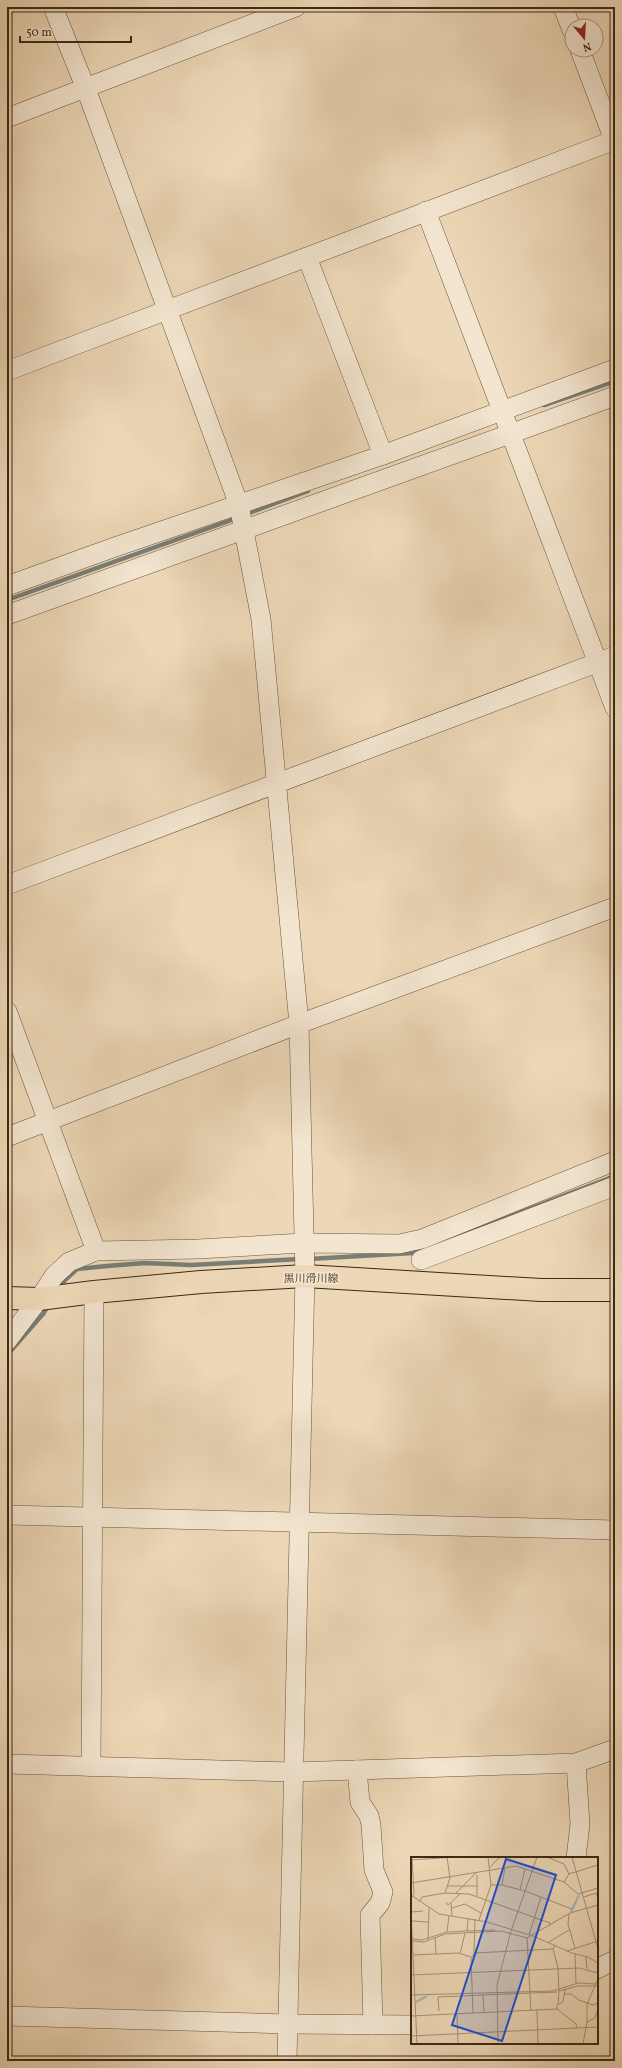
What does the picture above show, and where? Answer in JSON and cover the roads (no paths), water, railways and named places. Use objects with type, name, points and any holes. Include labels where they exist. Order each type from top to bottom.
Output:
[{"type":"main road","name":"黒川滑川線","points":[[7,1298],[39,1299],[94,1292],[201,1282],[305,1276],[541,1290],[615,1290]]},
{"type":"street","points":[[53,7],[86,89],[239,505],[245,528],[261,619],[299,1024],[305,1276],[298,1522],[287,2061]]},
{"type":"street","points":[[7,118],[86,89],[296,7]]},
{"type":"street","points":[[563,7],[567,18]]},
{"type":"street","points":[[7,371],[614,140],[583,58]]},
{"type":"street","points":[[426,211],[615,708]]},
{"type":"street","points":[[307,257],[383,455]]},
{"type":"street","points":[[7,586],[383,455],[615,369]]},
{"type":"street","points":[[7,615],[615,396]]},
{"type":"street","points":[[7,886],[615,656]]},
{"type":"street","points":[[7,1138],[299,1024],[615,906]]},
{"type":"street","points":[[7,1012],[96,1251]]},
{"type":"street","points":[[7,1341],[39,1299],[54,1276],[69,1262],[96,1251],[198,1249],[304,1243],[399,1244],[422,1239],[615,1161]]},
{"type":"street","points":[[421,1260],[615,1186]]},
{"type":"street","points":[[90,1767],[94,1292]]},
{"type":"street","points":[[7,1515],[615,1530]]},
{"type":"street","points":[[7,1764],[293,1772],[576,1763],[615,1749]]},
{"type":"street","points":[[576,1763],[580,1824],[576,1857]]},
{"type":"street","points":[[357,1770],[360,1802],[371,1825],[374,1870],[383,1892],[380,1903],[370,1915],[373,2025]]},
{"type":"street","points":[[7,2016],[287,2024],[411,2025]]},
{"type":"waterway","points":[[544,405],[615,381]]},
{"type":"waterway","points":[[246,514],[308,491]]},
{"type":"waterway","points":[[7,600],[237,518]]},
{"type":"waterway","points":[[437,1244],[615,1176]]},
{"type":"waterway","points":[[309,1259],[413,1253],[421,1250]]},
{"type":"waterway","points":[[59,1290],[65,1280],[77,1269],[145,1263],[191,1265],[300,1259]]},
{"type":"waterway","points":[[7,1355],[43,1314],[49,1304]]}]
